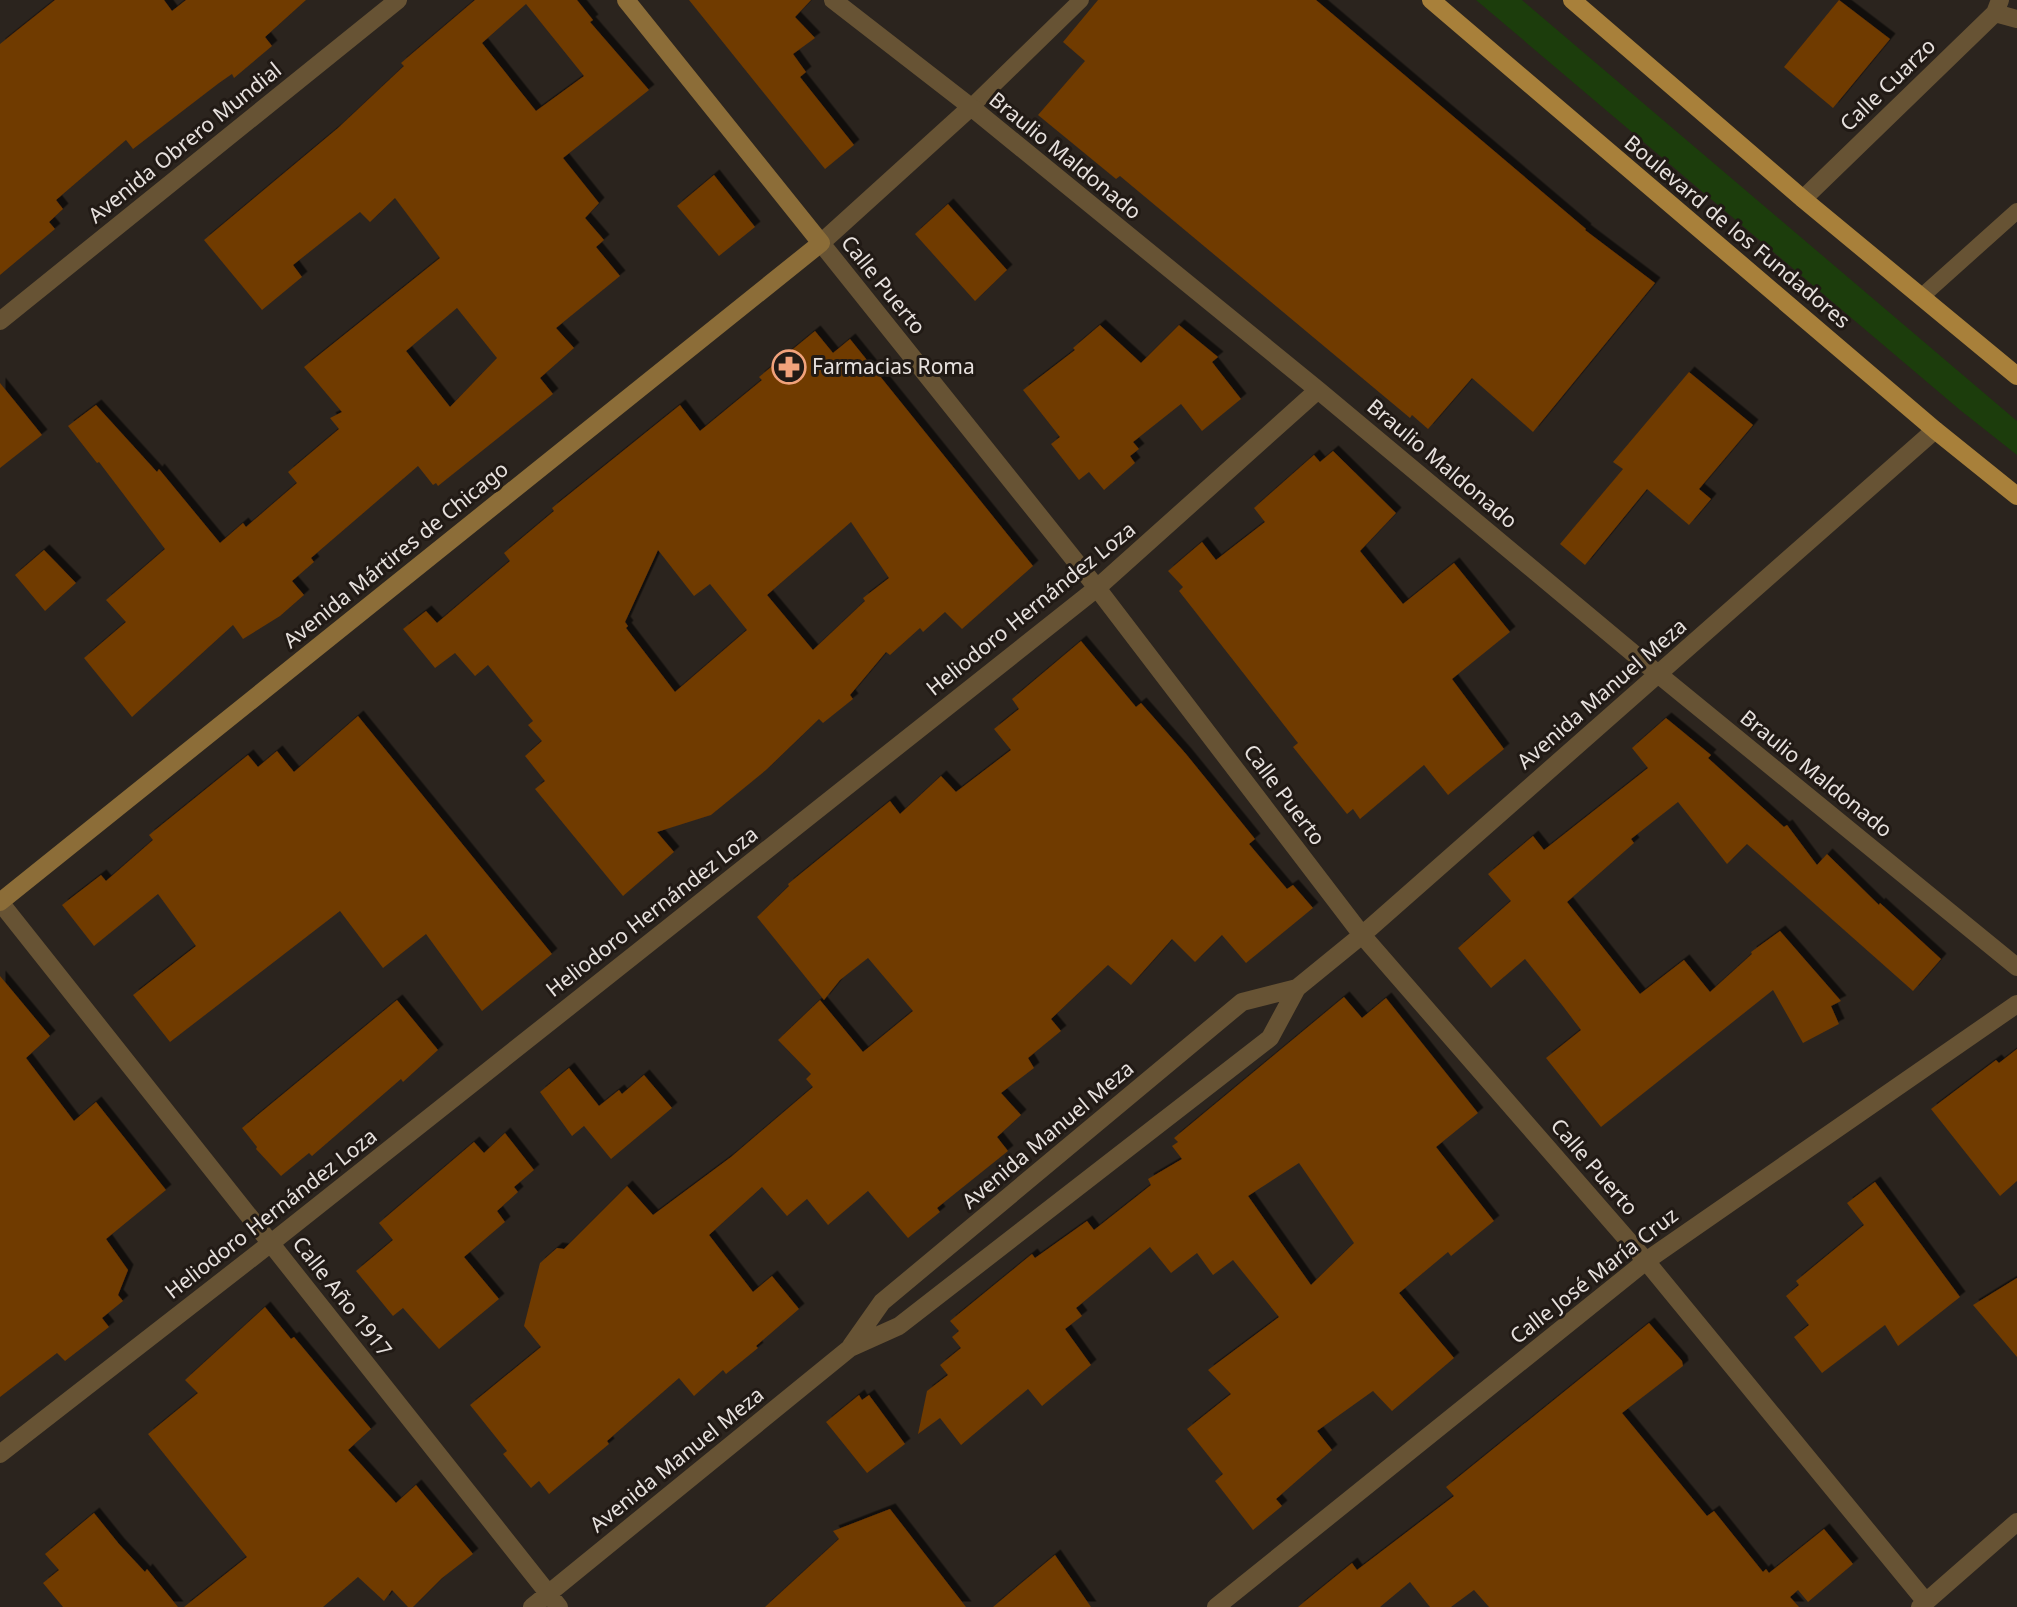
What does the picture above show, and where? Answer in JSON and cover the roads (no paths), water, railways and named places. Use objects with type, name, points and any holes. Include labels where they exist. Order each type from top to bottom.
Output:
[{"type":"main road","name":"Boulevard de los Fundadores","points":[[1431,0],[1935,430],[2017,496]]},
{"type":"main road","points":[[1572,0],[1803,199],[2017,376]]},
{"type":"street","name":"Avenida Obrero Mundial","points":[[0,321],[398,0]]},
{"type":"street","name":"Calle Puerto","points":[[626,0],[1097,588],[1362,935],[1646,1261],[1923,1604]]},
{"type":"street","name":"Braulio Maldonado","points":[[833,0],[971,108],[1318,390],[1658,674],[2017,967]]},
{"type":"street","points":[[1997,7],[2017,19]]},
{"type":"street","name":"Calle Cuarzo","points":[[1803,199],[1997,7]]},
{"type":"street","points":[[821,243],[971,108]]},
{"type":"street","name":"Avenida Mártires de Chicago","points":[[0,902],[821,243]]},
{"type":"street","name":"Heliodoro Hernández Loza","points":[[0,1454],[272,1244],[1097,588],[1318,390]]},
{"type":"street","name":"Avenida Manuel Meza","points":[[850,1348],[900,1326],[1270,1038],[1297,988],[1362,935],[1935,430]]},
{"type":"street","name":"Calle Año 1917","points":[[0,902],[554,1600]]},
{"type":"street","name":"Avenida Manuel Meza","points":[[532,1607],[554,1600],[850,1348],[882,1302],[1242,1002],[1297,988]]},
{"type":"street","name":"Calle José María Cruz","points":[[1216,1607],[1646,1261],[2017,1004]]},
{"type":"street","points":[[1923,1604],[2017,1522]]},
{"type":"lane","points":[[971,108],[1082,0]]},
{"type":"lane","points":[[1921,297],[2017,211]]},
{"type":"place","name":"Farmacias Roma","points":[[789,367]]}]
